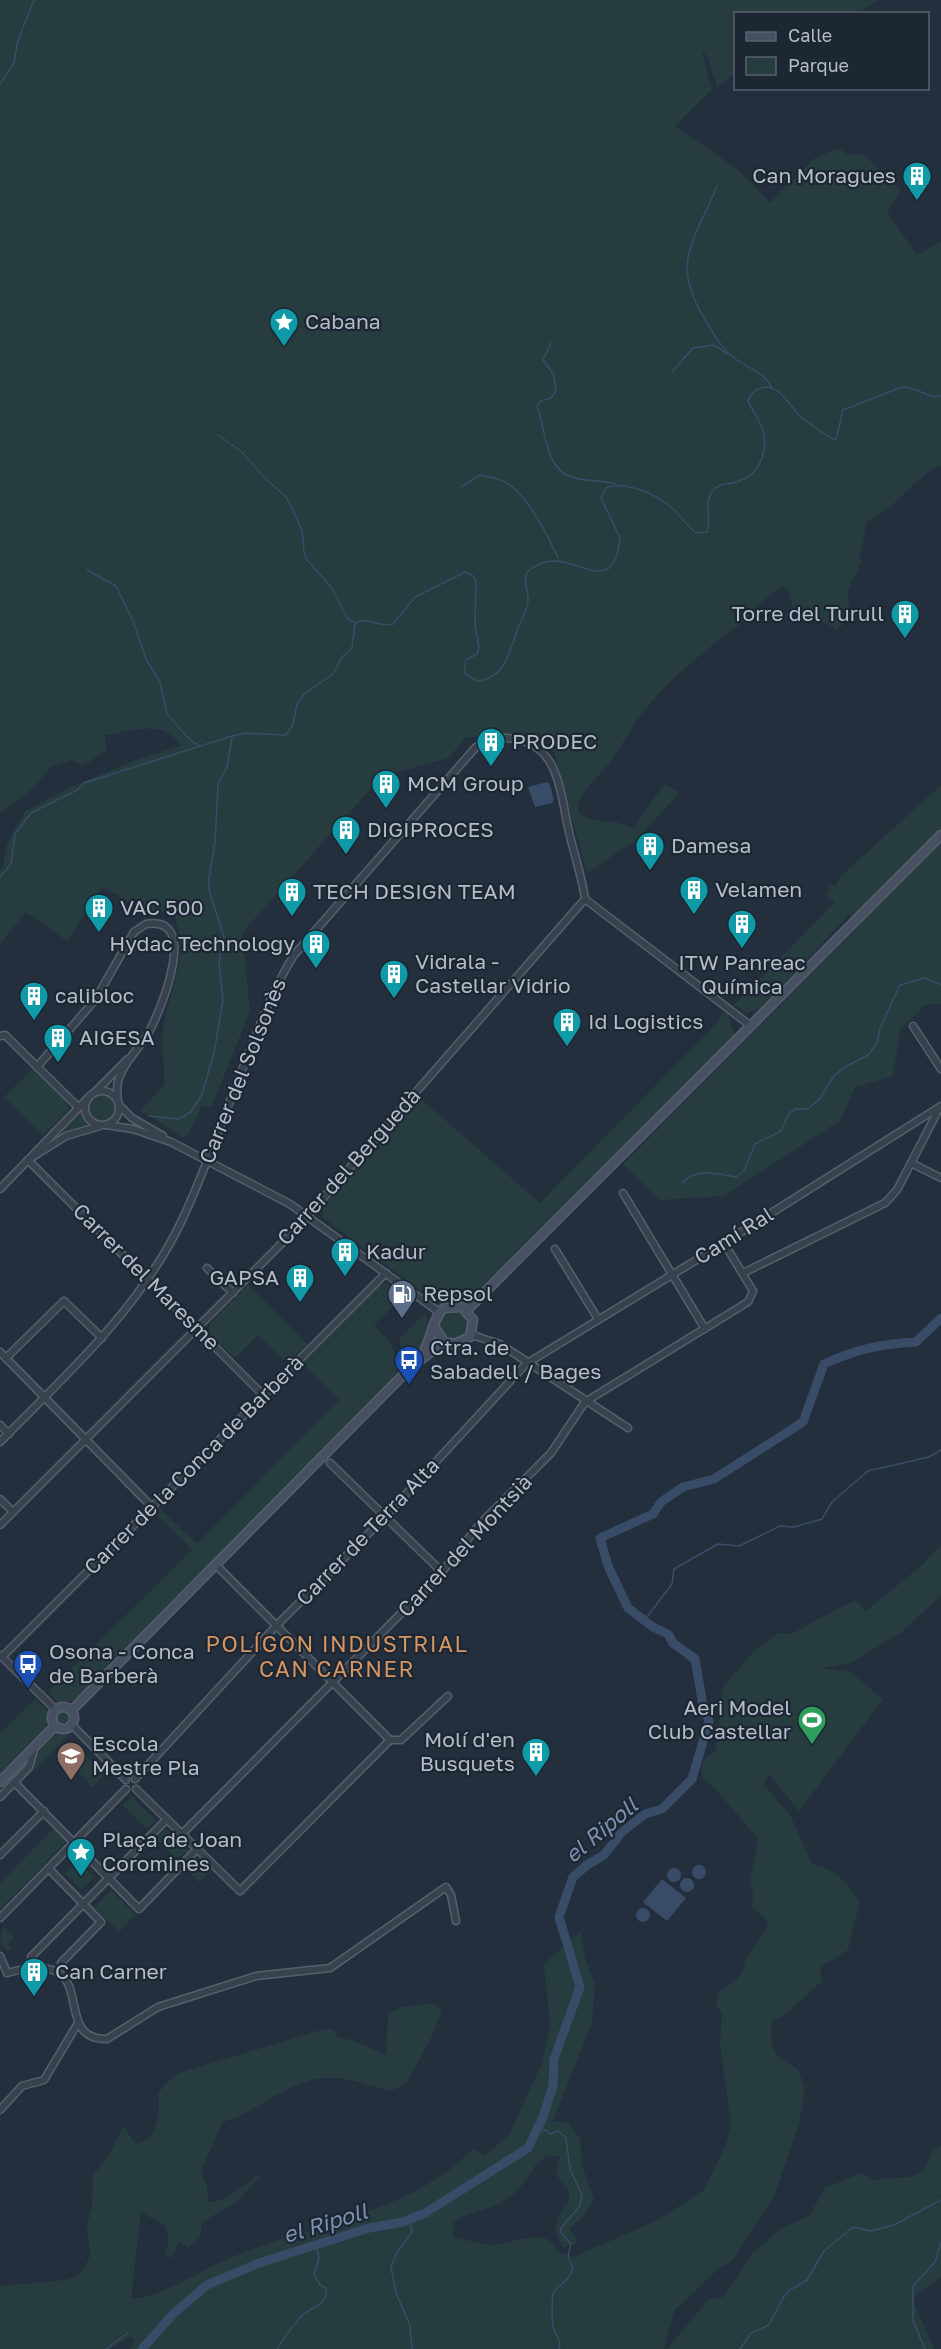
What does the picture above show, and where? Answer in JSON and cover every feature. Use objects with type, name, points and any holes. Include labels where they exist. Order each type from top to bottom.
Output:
[{"type":"street","name":"Carrer del Solsonès","points":[[0,1442],[102,1338],[149,1278],[182,1220],[284,971],[309,937],[476,747],[494,739],[516,739],[532,744],[548,759],[558,778],[585,899]]},
{"type":"street","points":[[467,1310],[941,835]]},
{"type":"street","points":[[585,899],[751,1026]]},
{"type":"street","name":"Carrer del Berguedà","points":[[0,1525],[309,1216],[585,899]]},
{"type":"street","points":[[28,1160],[66,1136],[104,1125],[117,1118],[118,1079],[151,1029],[168,983],[174,939],[167,928],[150,923],[134,932],[95,1000],[37,1067]]},
{"type":"street","points":[[913,1026],[941,1070]]},
{"type":"street","points":[[0,1036],[5,1035],[78,1107]]},
{"type":"street","points":[[0,1189],[78,1107],[136,1053]]},
{"type":"street","points":[[91,1095],[107,1092],[132,1118],[171,1142],[309,1216],[439,1312]]},
{"type":"street","points":[[91,1095],[85,1106],[87,1115],[93,1123],[133,1129],[171,1142]]},
{"type":"street","points":[[743,1273],[885,1203],[897,1190],[941,1106]]},
{"type":"street","name":"Camí Ral","points":[[526,1364],[941,1106]]},
{"type":"street","name":"Carrer del Maresme","points":[[28,1160],[149,1278],[263,1395]]},
{"type":"street","points":[[911,1163],[941,1178]]},
{"type":"street","points":[[623,1192],[705,1329]]},
{"type":"street","points":[[585,1402],[748,1302],[753,1291],[724,1243]]},
{"type":"street","points":[[555,1249],[598,1319]]},
{"type":"street","points":[[207,1268],[233,1293]]},
{"type":"street","name":"Carrer de la Conca de Barberà","points":[[1,1656],[386,1273]]},
{"type":"street","points":[[6,1358],[64,1301],[102,1338]]},
{"type":"street","points":[[72,1710],[418,1361],[444,1342],[460,1343],[472,1332],[473,1320],[467,1310],[450,1305],[439,1312],[435,1328],[418,1361]]},
{"type":"street","points":[[435,1328],[444,1342]]},
{"type":"street","points":[[472,1332],[475,1336],[500,1344],[526,1364],[627,1428]]},
{"type":"street","points":[[0,1352],[152,1507]]},
{"type":"street","name":"Carrer de Terra Alta","points":[[135,1779],[277,1625],[384,1518],[526,1364]]},
{"type":"street","name":"Carrer del Montsià","points":[[182,1834],[442,1572],[479,1525],[551,1453],[585,1402]]},
{"type":"street","points":[[0,1425],[9,1434]]},
{"type":"street","points":[[330,1463],[442,1572]]},
{"type":"street","points":[[0,1499],[13,1512]]},
{"type":"street","points":[[216,1566],[390,1740]]},
{"type":"street","points":[[1,1656],[56,1710]]},
{"type":"street","points":[[126,1780],[135,1779],[136,1789],[240,1892],[390,1740],[401,1740],[448,1696]]},
{"type":"street","points":[[65,1707],[72,1710],[75,1719],[72,1725],[64,1730],[55,1726],[52,1716],[56,1710],[65,1707]]},
{"type":"street","points":[[0,1918],[126,1789],[126,1780],[72,1725]]},
{"type":"street","points":[[0,1782],[55,1726]]},
{"type":"street","points":[[0,1797],[32,1763],[35,1747]]},
{"type":"street","points":[[14,1782],[139,1909],[197,1849]]},
{"type":"street","points":[[126,1789],[132,1791],[136,1789]]},
{"type":"street","points":[[2,1850],[44,1811]]},
{"type":"street","points":[[30,1957],[167,1820]]},
{"type":"street","points":[[48,1869],[101,1922],[61,1963]]},
{"type":"street","points":[[0,1956],[7,1974],[35,1966],[57,1972],[71,1989],[78,2023],[90,2036],[107,2039],[158,2007],[256,1976],[330,1968],[446,1887],[451,1895],[456,1921]]},
{"type":"street","points":[[0,2109],[22,2086],[44,2080],[78,2023]]},
{"type":"green space","points":[[0,0],[878,0],[860,12],[734,12],[734,74],[717,88],[708,58],[701,49],[712,89],[675,126],[739,170],[770,203],[815,158],[838,148],[847,154],[864,155],[901,190],[887,212],[917,255],[941,241],[941,466],[931,469],[891,506],[867,522],[859,558],[862,561],[848,590],[850,618],[836,630],[825,623],[798,615],[793,611],[789,592],[783,586],[769,595],[735,628],[697,658],[650,703],[612,760],[584,792],[578,811],[589,819],[619,823],[633,829],[664,784],[679,793],[636,840],[587,873],[550,738],[466,737],[449,758],[382,776],[242,933],[250,1011],[212,1106],[202,1106],[187,1136],[182,1137],[141,1110],[164,1085],[163,1029],[180,959],[179,930],[174,915],[165,911],[155,916],[103,887],[67,941],[26,912],[0,944],[0,869],[3,866],[7,844],[25,811],[73,786],[136,760],[180,746],[174,737],[157,729],[136,729],[105,735],[106,751],[83,766],[72,760],[52,766],[31,790],[0,814]]},
{"type":"green space","points":[[941,785],[941,1004],[925,1005],[900,1030],[893,1076],[855,1087],[841,1120],[724,1196],[660,1200],[623,1164],[861,924],[842,908],[849,915],[761,1008],[747,1013],[734,1005],[835,902],[826,895],[830,885],[835,886],[841,876]]},
{"type":"green space","points":[[724,1012],[728,1014],[735,1035],[525,1249],[468,1298],[445,1301],[444,1299],[435,1302],[322,1217],[322,1209],[420,1098],[540,1203],[720,1020],[719,1017]]},
{"type":"green space","points":[[33,1069],[67,1102],[68,1111],[43,1135],[4,1097]]},
{"type":"green space","points":[[102,1093],[113,1097],[117,1108],[113,1119],[102,1123],[91,1119],[87,1108],[91,1097]]},
{"type":"green space","points":[[81,1110],[88,1125],[56,1136],[56,1135]]},
{"type":"green space","points":[[387,1283],[405,1297],[374,1325],[391,1345],[396,1359],[390,1385],[92,1682],[82,1695],[72,1700],[56,1701],[49,1691],[192,1550],[154,1512],[158,1507],[197,1544],[339,1400],[302,1363],[379,1286]]},
{"type":"green space","points":[[248,1285],[307,1344],[287,1363],[258,1335],[235,1358],[209,1333],[209,1325]]},
{"type":"green space","points":[[454,1311],[464,1315],[468,1325],[464,1335],[454,1339],[444,1335],[440,1325],[444,1315]]},
{"type":"green space","points":[[425,1313],[429,1322],[429,1330],[424,1344],[401,1369],[400,1338]]},
{"type":"green space","points":[[941,1545],[941,1595],[903,1631],[851,1663],[821,1668],[850,1672],[883,1699],[799,1811],[769,1774],[763,1784],[790,1815],[812,1864],[828,1869],[840,1877],[860,1902],[848,1950],[820,1967],[822,1981],[787,2013],[772,2021],[774,2051],[798,2069],[805,2089],[799,2124],[773,2199],[732,2261],[720,2267],[674,2311],[664,2349],[129,2349],[135,2341],[130,2337],[109,2349],[0,2349],[0,2286],[65,2280],[76,2277],[84,2268],[90,2256],[87,2224],[92,2208],[93,2175],[111,2152],[123,2126],[136,2144],[149,2138],[158,2118],[158,2095],[163,2086],[179,2073],[321,2030],[332,2029],[338,2037],[355,2041],[386,2055],[388,2015],[401,2007],[434,2003],[442,2011],[431,2038],[406,2084],[390,2091],[346,2079],[316,2079],[289,2089],[223,2122],[201,2171],[207,2187],[208,2202],[223,2199],[263,2174],[237,2202],[202,2222],[200,2237],[188,2248],[179,2242],[172,2258],[165,2255],[169,2240],[165,2226],[141,2212],[131,2299],[156,2293],[260,2246],[388,2204],[418,2190],[446,2172],[473,2149],[484,2156],[509,2135],[542,2063],[550,2024],[544,1964],[581,1931],[585,1958],[595,1984],[592,2023],[553,2121],[569,2123],[580,2139],[582,2165],[594,2200],[585,2215],[569,2229],[577,2243],[563,2248],[557,2236],[557,2219],[569,2203],[569,2190],[557,2175],[560,2157],[553,2156],[541,2160],[520,2187],[506,2200],[469,2214],[453,2224],[454,2238],[493,2245],[532,2237],[548,2239],[560,2253],[574,2257],[660,2219],[704,2190],[726,2145],[731,2126],[720,2043],[722,2014],[716,2005],[718,1992],[736,1981],[744,1968],[746,1959],[768,1927],[766,1919],[752,1907],[753,1894],[750,1882],[758,1839],[714,1787],[703,1779],[701,1770],[704,1760],[716,1751],[723,1687],[754,1651],[778,1633],[791,1634],[855,1600],[866,1611],[921,1566]]},
{"type":"green space","points":[[35,1699],[48,1711],[46,1729],[0,1776],[0,1734]]},
{"type":"green space","points":[[64,1709],[70,1712],[73,1718],[70,1724],[64,1727],[58,1724],[55,1718],[58,1712]]},
{"type":"green space","points":[[58,1734],[69,1735],[19,1785],[17,1783],[41,1749]]},
{"type":"green space","points":[[77,1747],[105,1774],[93,1787],[65,1759]]},
{"type":"green space","points":[[132,1797],[158,1822],[154,1822],[147,1829],[123,1805]]},
{"type":"green space","points":[[55,1827],[68,1840],[0,1909],[0,1883]]},
{"type":"green space","points":[[165,1828],[191,1851],[188,1854],[185,1852],[177,1860],[157,1839]]},
{"type":"green space","points":[[196,1857],[210,1871],[199,1882],[187,1870],[195,1862],[193,1860]]},
{"type":"green space","points":[[78,1861],[94,1877],[82,1890],[66,1874]]},
{"type":"green space","points":[[111,1890],[135,1915],[119,1932],[94,1907]]},
{"type":"green space","points":[[3,1926],[14,1938],[8,1944],[11,1948],[8,1951],[0,1942]]},
{"type":"green space","points":[[941,2146],[941,2277],[912,2298],[934,2349],[667,2349],[709,2299],[724,2297],[753,2253],[780,2229],[809,2216],[825,2188],[862,2173],[873,2180],[910,2177],[923,2170],[932,2151]]},
{"type":"water","points":[[547,782],[554,800],[552,803],[535,807],[528,787]]},
{"type":"water","points":[[696,1865],[702,1865],[706,1872],[702,1879],[696,1879],[692,1875],[692,1869]]},
{"type":"water","points":[[674,1868],[679,1870],[681,1875],[679,1880],[674,1882],[669,1880],[667,1875],[669,1870]]},
{"type":"water","points":[[687,1878],[692,1880],[694,1885],[692,1890],[687,1892],[682,1890],[680,1885],[682,1880]]},
{"type":"water","points":[[662,1879],[686,1898],[667,1921],[643,1902]]},
{"type":"water","points":[[643,1908],[648,1910],[650,1915],[648,1920],[643,1922],[638,1920],[636,1915],[638,1910]]},
{"type":"waterway","points":[[0,84],[14,63],[18,40],[34,0]]},
{"type":"waterway","points":[[717,186],[690,250],[687,264],[688,280],[693,297],[720,343],[738,361],[764,377],[772,388]]},
{"type":"waterway","points":[[551,343],[543,360],[554,375],[556,391],[551,398],[540,401],[537,406],[550,455],[561,471],[569,476],[616,484]]},
{"type":"waterway","points":[[672,372],[693,348],[714,345],[728,354]]},
{"type":"waterway","points":[[0,877],[11,864],[15,834],[31,813],[77,790],[84,783],[232,736],[246,733],[286,735],[293,724],[297,704],[304,694],[333,674],[342,657],[352,648],[355,623],[364,621],[383,625],[393,624],[415,597],[465,572],[473,576],[476,581],[475,626],[479,647],[477,654],[466,660],[464,673],[477,681],[495,675],[510,653],[526,610],[528,597],[525,579],[529,570],[551,561],[600,571],[609,568],[616,558],[620,538],[601,498],[607,487],[624,486],[651,494],[673,509],[696,533],[707,532],[708,502],[712,492],[720,485],[736,482],[753,473],[762,457],[763,430],[748,401],[756,390],[768,387],[779,392],[801,417],[836,440],[843,410],[902,387],[912,388],[931,396],[941,396]]},
{"type":"waterway","points":[[218,435],[242,452],[287,498],[302,530],[307,560],[332,588],[347,618],[355,623]]},
{"type":"waterway","points":[[461,487],[480,475],[507,483],[530,507],[558,558]]},
{"type":"waterway","points":[[87,570],[116,586],[133,621],[146,659],[160,682],[167,714],[185,735],[198,745]]},
{"type":"waterway","points":[[149,1116],[179,1119],[191,1112],[202,1094],[214,1053],[223,1000],[219,964],[224,937],[209,890],[209,878],[215,842],[218,784],[227,767],[232,738]]},
{"type":"waterway","points":[[682,1183],[700,1173],[736,1177],[744,1171],[755,1144],[781,1131],[789,1113],[796,1109],[808,1109],[819,1100],[833,1077],[843,1068],[868,1055],[877,1043],[880,1028],[900,985],[925,978],[941,985]]},
{"type":"waterway","name":"el Ripoll","points":[[142,2349],[174,2313],[207,2285],[259,2263],[369,2228],[403,2222],[425,2213],[528,2148],[543,2117],[553,2086],[554,2059],[580,1987],[559,1917],[573,1877],[604,1855],[621,1833],[645,1814],[662,1809],[692,1779],[709,1721],[703,1705],[695,1659],[673,1643],[668,1634],[653,1627],[628,1608],[608,1566],[600,1538],[653,1514],[661,1502],[683,1487],[714,1479],[803,1422],[824,1364],[869,1348],[916,1342],[941,1318]]},
{"type":"waterway","points":[[644,1621],[672,1584],[674,1569],[718,1544],[739,1546],[780,1526],[794,1527],[822,1519],[832,1502],[868,1471],[929,1457],[941,1450]]},
{"type":"waterway","points":[[538,2129],[548,2131],[550,2134],[558,2131],[566,2138],[570,2169],[582,2195],[579,2207],[561,2228],[561,2233],[571,2244],[568,2256],[573,2268],[569,2277],[553,2294],[553,2325],[559,2340],[559,2349]]},
{"type":"waterway","points":[[740,2349],[751,2333],[769,2325],[783,2298],[790,2290],[807,2280],[824,2251],[853,2227],[871,2231],[894,2225],[941,2200]]},
{"type":"waterway","points":[[410,2220],[412,2232],[396,2254],[391,2267],[396,2293],[410,2325],[412,2349]]},
{"type":"waterway","points":[[925,2349],[913,2321],[913,2286],[935,2262],[941,2243]]},
{"type":"waterway","points":[[277,2349],[300,2318],[325,2298],[326,2288],[320,2285],[314,2274],[319,2259],[316,2245]]},
{"type":"waterway","points":[[106,2349],[128,2333]]},
{"type":"place","name":"Can Moragues","points":[[917,202]]},
{"type":"place","name":"Cabana","points":[[284,348]]},
{"type":"place","name":"Torre del Turull","points":[[905,640]]},
{"type":"place","name":"PRODEC","points":[[491,768]]},
{"type":"place","name":"MCM Group","points":[[386,810]]},
{"type":"place","name":"DIGIPROCES","points":[[346,856]]},
{"type":"place","name":"Damesa","points":[[650,872]]},
{"type":"place","name":"Velamen","points":[[694,916]]},
{"type":"place","name":"TECH DESIGN TEAM","points":[[292,918]]},
{"type":"place","name":"VAC 500","points":[[99,934]]},
{"type":"place","name":"ITW Panreac Química","points":[[742,950]]},
{"type":"place","name":"Hydac Technology","points":[[316,970]]},
{"type":"place","name":"Vidrala - Castellar Vidrio","points":[[394,1000]]},
{"type":"place","name":"calibloc","points":[[34,1022]]},
{"type":"place","name":"Id Logistics","points":[[567,1048]]},
{"type":"place","name":"AIGESA","points":[[58,1064]]},
{"type":"place","name":"Kadur","points":[[345,1278]]},
{"type":"place","name":"GAPSA","points":[[300,1304]]},
{"type":"place","name":"Repsol","points":[[402,1320]]},
{"type":"place","name":"Ctra. de Sabadell / Bages","points":[[409,1386]]},
{"type":"place","name":"Osona - Conca de Barberà","points":[[28,1690]]},
{"type":"place","name":"Aeri Model Club Castellar","points":[[812,1746]]},
{"type":"place","name":"Molí d'en Busquets","points":[[536,1778]]},
{"type":"place","name":"Escola Mestre Pla","points":[[71,1782]]},
{"type":"place","name":"Plaça de Joan Coromines","points":[[81,1878]]},
{"type":"place","name":"Can Carner","points":[[34,1998]]},
{"type":"district","name":"POLÍGON INDUSTRIAL CAN CARNER","points":[[337,1656]]}]
